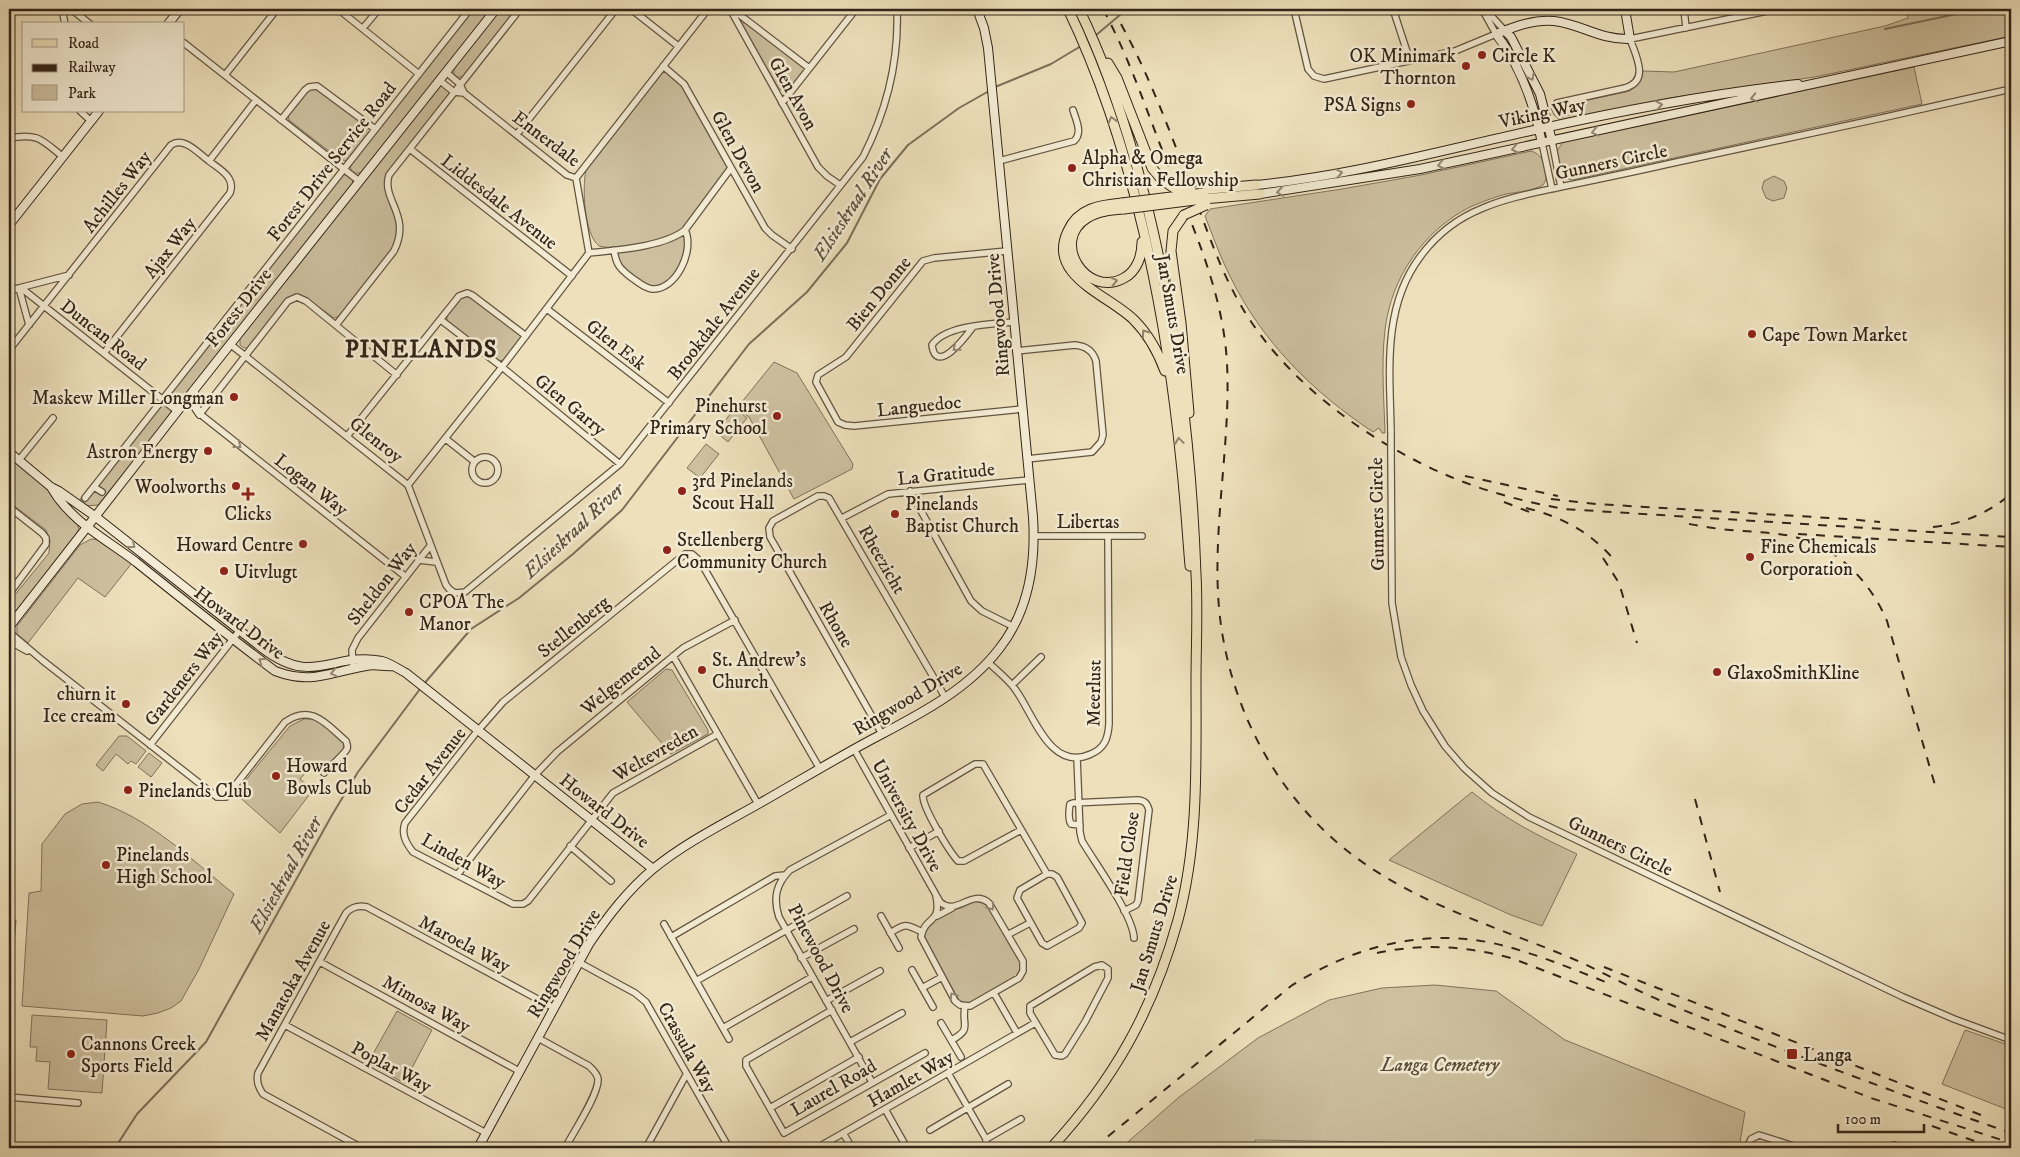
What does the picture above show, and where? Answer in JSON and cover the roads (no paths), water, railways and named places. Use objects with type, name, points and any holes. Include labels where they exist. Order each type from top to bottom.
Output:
[{"type":"main road","name":"Jan Smuts Drive","points":[[1068,9],[1088,51],[1110,110],[1153,277],[1181,460],[1196,636]]},
{"type":"main road","name":"Jan Smuts Drive","points":[[1051,1148],[1076,1122],[1122,1057],[1148,1006],[1179,918],[1192,853],[1196,811],[1197,577],[1189,457],[1175,345],[1150,216],[1120,108],[1098,48],[1079,9]]},
{"type":"main road","points":[[1098,48],[1117,78],[1152,168],[1162,180],[1174,188],[1203,197]]},
{"type":"main road","points":[[1172,393],[1160,360],[1145,333],[1122,309],[1076,277],[1069,268],[1064,256],[1066,234],[1077,218],[1092,208],[1258,190]]},
{"type":"main road","points":[[1189,457],[1188,398],[1171,245],[1173,231],[1184,215],[1192,210],[1203,197]]},
{"type":"main road","points":[[1123,206],[1092,215],[1085,219],[1076,230],[1072,242],[1073,257],[1080,270],[1092,280],[1105,283],[1119,281],[1127,277],[1134,269],[1142,249],[1139,217]]},
{"type":"street","points":[[62,9],[65,22]]},
{"type":"street","points":[[71,9],[87,22]]},
{"type":"street","points":[[170,22],[180,9]]},
{"type":"street","points":[[224,75],[277,9]]},
{"type":"street","points":[[338,9],[419,74]]},
{"type":"street","points":[[363,28],[379,9]]},
{"type":"street","name":"Forest Drive Service Road","points":[[86,498],[470,9]]},
{"type":"street","name":"Forest Drive","points":[[9,627],[88,528],[177,411],[496,9]]},
{"type":"street","points":[[336,325],[394,251],[399,241],[399,216],[386,183],[389,175],[520,9]]},
{"type":"street","points":[[517,134],[616,9]]},
{"type":"street","points":[[631,9],[678,46]]},
{"type":"street","points":[[576,178],[581,169],[708,9]]},
{"type":"street","name":"Glen Avon","points":[[731,9],[809,68]]},
{"type":"street","name":"Glen Avon","points":[[731,9],[818,167],[840,185]]},
{"type":"street","points":[[782,103],[856,9]]},
{"type":"street","name":"Brookdale Avenue","points":[[457,594],[472,588],[620,464],[863,157],[876,132],[892,76],[896,45],[897,9]]},
{"type":"street","name":"Ringwood Drive","points":[[478,1148],[578,962],[610,913],[653,869],[695,840],[945,697],[964,684],[988,662],[1014,627],[1029,588],[1034,556],[1034,536],[991,74],[986,35],[977,9]]},
{"type":"street","points":[[1294,9],[1309,72],[1317,78],[1327,79],[1455,51],[1504,31],[1533,22],[1552,21],[1606,38],[1630,39],[1777,9]]},
{"type":"street","points":[[1393,9],[1410,61]]},
{"type":"street","points":[[1483,9],[1510,37],[1540,94],[1562,187]]},
{"type":"street","points":[[1483,9],[1496,34],[1514,60],[1527,87],[1539,129],[1552,189]]},
{"type":"street","points":[[1557,103],[1625,88],[1634,84],[1639,79],[1640,71],[1630,39],[1625,9]]},
{"type":"street","points":[[1684,9],[1686,28]]},
{"type":"street","name":"Viking Way","points":[[1258,190],[1420,169],[2011,41]]},
{"type":"street","points":[[185,44],[359,181]]},
{"type":"street","name":"Glen Devon","points":[[663,66],[684,84],[769,232],[792,249]]},
{"type":"street","name":"Ennerdale","points":[[446,72],[460,84],[464,93],[567,175],[576,178],[589,252]]},
{"type":"street","name":"Viking Way","points":[[1258,190],[1539,129],[1741,90],[1835,79]]},
{"type":"street","points":[[439,80],[454,92],[464,93]]},
{"type":"street","points":[[281,120],[305,90],[309,87],[317,86],[375,129]]},
{"type":"street","name":"Gunners Circle","points":[[2011,89],[1495,203],[1469,214],[1437,238],[1416,262],[1398,298],[1391,326],[1392,603],[1401,657],[1411,685],[1430,724],[1445,746],[1477,780],[1509,805],[1529,817],[1903,997],[1954,1019],[2011,1040]]},
{"type":"street","points":[[208,161],[256,100]]},
{"type":"street","points":[[999,161],[1074,141],[1079,136],[1074,110]]},
{"type":"street","points":[[81,112],[91,121]]},
{"type":"street","points":[[9,225],[98,112]]},
{"type":"street","points":[[9,138],[24,135],[37,137],[63,157]]},
{"type":"street","name":"Achilles Way","points":[[9,350],[171,145],[175,142],[183,142],[208,161]]},
{"type":"street","name":"Liddesdale Avenue","points":[[410,149],[572,276]]},
{"type":"street","name":"Ajax Way","points":[[104,353],[230,193],[232,188],[229,177],[208,161]]},
{"type":"street","points":[[408,485],[502,368],[589,252],[614,250],[671,239],[685,230],[731,168]]},
{"type":"street","points":[[614,250],[619,268],[645,287],[661,288],[668,284],[685,263],[688,239],[685,230]]},
{"type":"street","name":"Bien Donne","points":[[829,406],[817,387],[816,379],[818,375],[846,357],[919,264],[934,258],[1007,251]]},
{"type":"street","points":[[9,290],[69,274]]},
{"type":"street","points":[[19,288],[28,325]]},
{"type":"street","name":"Duncan Road","points":[[19,288],[177,411]]},
{"type":"street","points":[[348,435],[459,296],[467,293],[526,336]]},
{"type":"street","points":[[194,390],[194,405],[200,414],[288,301],[297,297],[302,298],[397,375]]},
{"type":"street","name":"Glen Esk","points":[[547,309],[669,403]]},
{"type":"street","name":"Glen Garry","points":[[441,320],[620,464]]},
{"type":"street","points":[[973,327],[954,350],[940,356],[933,351],[932,345],[936,339],[944,334],[973,327],[1014,322]]},
{"type":"street","name":"Glenroy","points":[[230,344],[348,435],[408,485],[446,585],[451,592],[457,594]]},
{"type":"street","points":[[1016,351],[1082,346],[1092,352],[1095,357],[1098,380],[1103,435],[1102,442],[1098,448],[1084,454],[1027,459]]},
{"type":"street","name":"Languedoc","points":[[829,406],[838,422],[854,426],[1022,408]]},
{"type":"street","name":"Logan Way","points":[[200,414],[406,577]]},
{"type":"street","points":[[19,460],[53,418]]},
{"type":"street","points":[[446,439],[475,462]]},
{"type":"street","points":[[9,452],[51,487]]},
{"type":"street","points":[[483,457],[492,459],[497,467],[495,477],[488,482],[479,481],[472,472],[475,462],[483,457]]},
{"type":"street","name":"La Gratitude","points":[[842,518],[884,494],[1029,480]]},
{"type":"street","name":"Howard Drive","points":[[51,487],[59,490],[96,517],[274,658],[294,666],[316,668],[381,661],[412,678],[653,869]]},
{"type":"street","name":"Howard Drive","points":[[51,487],[56,496],[88,528],[122,552],[275,671],[291,677],[315,678],[353,665]]},
{"type":"street","points":[[94,487],[102,492]]},
{"type":"street","points":[[910,492],[972,601],[982,611],[1014,627]]},
{"type":"street","name":"Rheezicht","points":[[769,528],[773,521],[818,496],[829,498],[945,697]]},
{"type":"street","points":[[9,507],[46,538],[43,550],[10,590]]},
{"type":"street","name":"Rhone","points":[[769,528],[770,537],[882,734]]},
{"type":"street","name":"Libertas","points":[[1034,536],[1142,536]]},
{"type":"street","name":"Meerlust","points":[[1077,758],[1094,753],[1105,743],[1108,734],[1108,536]]},
{"type":"street","name":"Sheldon Way","points":[[353,665],[352,650],[358,638],[430,546]]},
{"type":"street","name":"Stellenberg","points":[[479,730],[503,702],[681,556],[692,554],[700,560],[734,620]]},
{"type":"street","points":[[419,560],[436,562]]},
{"type":"street","points":[[734,620],[820,769]]},
{"type":"street","name":"Welgemeend","points":[[458,874],[535,775],[563,746],[683,648],[734,620]]},
{"type":"street","name":"Gardeners Way","points":[[150,745],[240,630]]},
{"type":"street","points":[[9,632],[217,797],[226,798],[285,722],[298,715],[306,714],[318,717],[346,741],[347,750],[345,753],[334,761],[324,773]]},
{"type":"street","points":[[9,641],[40,658]]},
{"type":"street","points":[[673,656],[716,734],[758,804]]},
{"type":"street","points":[[1012,685],[1041,657]]},
{"type":"street","points":[[988,662],[1012,685],[1049,744],[1068,757],[1077,758]]},
{"type":"street","name":"Cedar Avenue","points":[[403,829],[405,823],[479,730]]},
{"type":"street","name":"Weltevreden","points":[[523,904],[528,901],[607,799],[618,790],[716,734]]},
{"type":"street","name":"University Drive","points":[[854,749],[936,896],[944,906],[952,908]]},
{"type":"street","name":"Field Close","points":[[1077,758],[1082,842],[1124,911],[1134,931],[1134,938]]},
{"type":"street","points":[[1021,830],[961,862],[956,858],[939,831],[923,801],[923,794],[980,763],[986,767],[1047,874],[1057,877],[1082,923],[1079,928],[1047,946],[1042,943],[1017,898],[1020,890],[1047,874]]},
{"type":"street","name":"Field Close","points":[[1080,825],[1071,824],[1069,821],[1070,804],[1138,800],[1144,801],[1148,805],[1149,810],[1138,901],[1136,905],[1124,911]]},
{"type":"street","name":"Pinewood Drive","points":[[872,1082],[801,958],[786,930],[775,901],[777,888],[784,875],[797,865],[891,815]]},
{"type":"street","name":"Linden Way","points":[[403,829],[408,846],[413,852],[513,904],[523,904]]},
{"type":"street","points":[[909,848],[939,831]]},
{"type":"street","points":[[570,846],[610,881]]},
{"type":"street","points":[[671,937],[775,876],[784,875]]},
{"type":"street","points":[[761,885],[772,885],[777,888]]},
{"type":"street","points":[[696,982],[847,896]]},
{"type":"street","name":"University Drive","points":[[936,896],[937,916]]},
{"type":"street","points":[[975,898],[984,899],[989,902],[1023,961],[1023,971],[1019,978],[976,1003],[965,1006],[955,1001],[922,942],[922,932],[926,924],[937,916],[975,898]]},
{"type":"street","name":"Manatoka Avenue","points":[[362,906],[350,908],[346,913],[257,1078],[259,1089],[263,1094],[362,1148]]},
{"type":"street","name":"Maroela Way","points":[[362,906],[554,1008]]},
{"type":"street","points":[[881,916],[899,948]]},
{"type":"street","points":[[1009,934],[1030,923]]},
{"type":"street","points":[[664,924],[729,1039]]},
{"type":"street","points":[[890,933],[904,925],[922,932]]},
{"type":"street","points":[[801,958],[854,929]]},
{"type":"street","name":"Mimosa Way","points":[[320,962],[520,1071]]},
{"type":"street","name":"Crassula Way","points":[[578,962],[634,993],[646,1002],[729,1148]]},
{"type":"street","points":[[1102,965],[1108,969],[1108,978],[1085,1022],[1069,1049],[1062,1056],[1055,1055],[1052,1052],[1035,1023],[1029,1010],[1032,1003],[1094,967],[1102,965]]},
{"type":"street","points":[[912,970],[933,1007]]},
{"type":"street","points":[[826,1001],[880,971]]},
{"type":"street","points":[[723,1028],[812,977]]},
{"type":"street","points":[[922,988],[942,977]]},
{"type":"street","points":[[994,993],[1017,1032]]},
{"type":"street","points":[[952,1040],[963,1034],[965,1030],[965,1006]]},
{"type":"street","points":[[832,1010],[746,1060],[746,1066],[769,1107],[859,1057]]},
{"type":"street","points":[[850,1042],[902,1013]]},
{"type":"street","points":[[941,1023],[961,1056]]},
{"type":"street","name":"Hamlet Way","points":[[817,1148],[1035,1023]]},
{"type":"street","name":"Poplar Way","points":[[285,1025],[486,1134]]},
{"type":"street","points":[[538,1038],[589,1066],[595,1071],[598,1078],[596,1092],[565,1148]]},
{"type":"street","name":"Laurel Road","points":[[769,1107],[784,1133],[925,1053]]},
{"type":"street","points":[[948,1073],[986,1139],[986,1144],[983,1148]]},
{"type":"street","points":[[646,1148],[686,1075]]},
{"type":"street","points":[[930,1130],[1008,1084]]},
{"type":"street","points":[[9,1097],[78,1103]]},
{"type":"street","points":[[884,1110],[907,1148]]},
{"type":"street","points":[[986,1139],[1021,1119]]},
{"type":"street","points":[[843,1133],[852,1148]]},
{"type":"street","points":[[1747,1148],[1751,1139],[1759,1135],[1800,1148]]},
{"type":"street","points":[[1894,1145],[1904,1148]]},
{"type":"waterway","name":"Elsieskraal River","points":[[1095,36],[1127,9]]},
{"type":"waterway","points":[[1885,29],[1980,9]]},
{"type":"waterway","name":"Elsieskraal River","points":[[995,87],[1051,64],[1081,46]]},
{"type":"waterway","name":"Elsieskraal River","points":[[423,685],[471,629],[519,598],[573,554],[622,510],[749,344],[807,292],[847,243],[880,179],[908,145],[959,108],[989,91]]},
{"type":"waterway","name":"Elsieskraal River","points":[[115,1148],[137,1114],[206,1042],[332,815],[358,772],[420,689]]},
{"type":"railway","points":[[1103,9],[1129,64],[1196,234],[1213,284],[1224,336],[1228,393],[1217,577],[1223,640],[1241,703],[1269,762],[1287,789],[1308,814],[1357,859],[1386,877],[1445,908],[1571,958],[1648,995],[1703,1018],[1834,1069],[2011,1133]]},
{"type":"railway","points":[[1121,24],[1154,93],[1223,270],[1250,320],[1272,349],[1297,376],[1355,424],[1386,444],[1451,477],[1478,487],[1507,496],[1564,509],[2011,537]]},
{"type":"railway","points":[[1465,476],[1558,496]]},
{"type":"railway","points":[[1933,527],[1944,526],[1975,516],[1993,507],[2011,494]]},
{"type":"railway","points":[[1551,499],[1596,504],[1880,522]]},
{"type":"railway","points":[[1504,502],[1532,513]]},
{"type":"railway","points":[[1526,508],[1552,516],[1576,528],[1597,543],[1616,562]]},
{"type":"railway","points":[[1689,524],[1725,530],[1791,536],[1823,547],[1850,567],[1871,592],[1887,621],[1935,785]]},
{"type":"railway","points":[[1798,534],[2011,547]]},
{"type":"railway","points":[[1603,558],[1619,583],[1637,643]]},
{"type":"railway","points":[[1695,799],[1720,892]]},
{"type":"railway","points":[[1094,1148],[1291,986],[1315,972],[1367,950],[1421,939],[1477,940],[1533,954],[1613,985]]},
{"type":"railway","points":[[1377,953],[1411,948],[1446,947],[1480,951],[1514,959],[1871,1098],[2011,1143]]},
{"type":"railway","points":[[1604,967],[1986,1117]]},
{"type":"railway","points":[[1932,1126],[1994,1148]]},
{"type":"place","name":"Circle K","points":[[1482,55]]},
{"type":"place","name":"OK Minimark Thornton","points":[[1466,66]]},
{"type":"place","name":"PSA Signs","points":[[1411,104]]},
{"type":"place","name":"Alpha & Omega Christian Fellowship","points":[[1072,168]]},
{"type":"place","name":"Cape Town Market","points":[[1752,334]]},
{"type":"place","name":"Maskew Miller Longman","points":[[234,397]]},
{"type":"place","name":"Pinehurst Primary School","points":[[777,416]]},
{"type":"place","name":"Astron Energy","points":[[208,451]]},
{"type":"place","name":"Woolworths","points":[[236,486]]},
{"type":"place","name":"3rd Pinelands Scout Hall","points":[[682,491]]},
{"type":"place","name":"Clicks","points":[[248,494]]},
{"type":"place","name":"Pinelands Baptist Church","points":[[895,514]]},
{"type":"place","name":"Howard Centre","points":[[303,544]]},
{"type":"place","name":"Stellenberg Community Church","points":[[667,550]]},
{"type":"place","name":"Fine Chemicals Corporation","points":[[1750,557]]},
{"type":"place","name":"Uitvlugt","points":[[224,571]]},
{"type":"place","name":"CPOA The Manor","points":[[409,612]]},
{"type":"place","name":"St. Andrew's Church","points":[[702,670]]},
{"type":"place","name":"GlaxoSmithKline","points":[[1717,672]]},
{"type":"place","name":"churn it Ice cream","points":[[126,704]]},
{"type":"place","name":"Howard Bowls Club","points":[[276,776]]},
{"type":"place","name":"Pinelands Club","points":[[128,790]]},
{"type":"place","name":"Pinelands High School","points":[[106,865]]},
{"type":"place","name":"Cannons Creek Sports Field","points":[[71,1054]]},
{"type":"place","name":"Langa","points":[[1792,1054]]},
{"type":"district","name":"PINELANDS","points":[[421,349]]},
{"type":"park label","name":"Langa Cemetery","points":[[1440,1064]]}]
